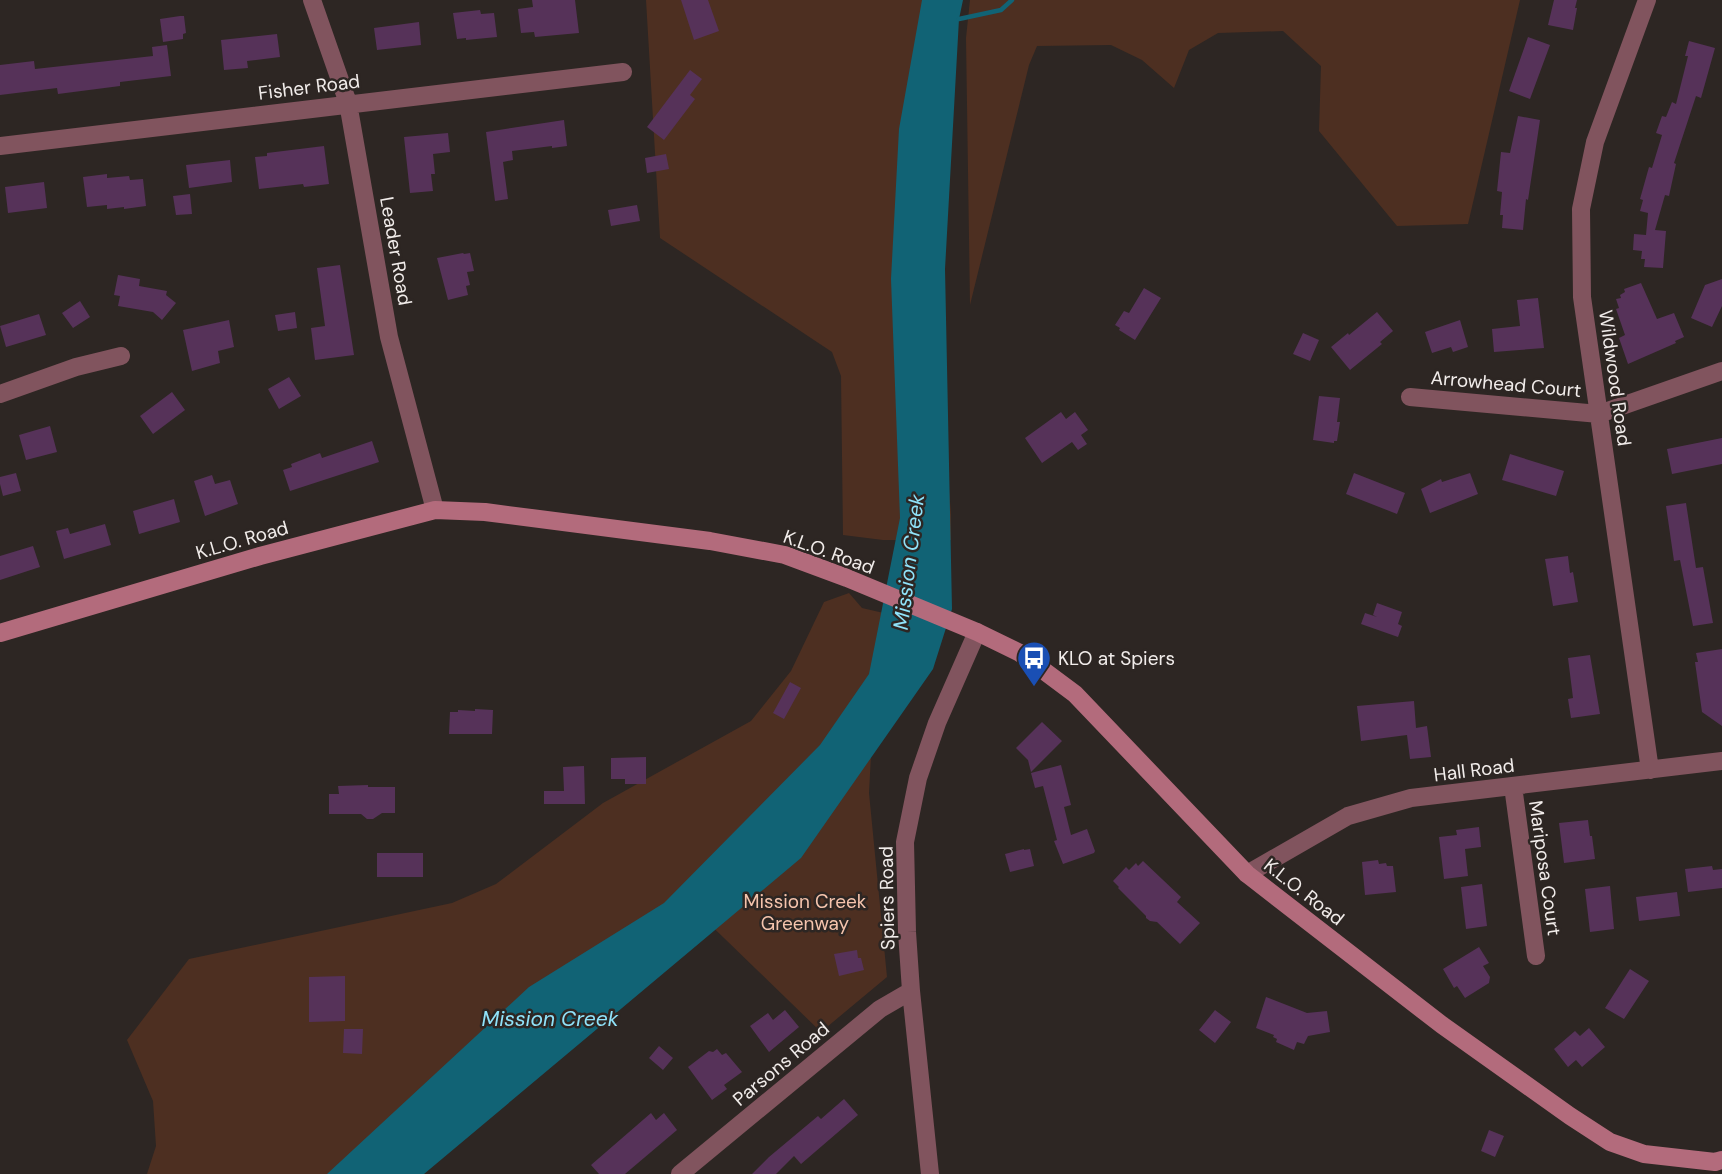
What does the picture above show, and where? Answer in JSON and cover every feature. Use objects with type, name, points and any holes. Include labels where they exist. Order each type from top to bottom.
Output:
[{"type":"main road","name":"K.L.O. Road","points":[[0,633],[260,556],[435,510],[485,512],[709,541],[785,555],[977,632],[1020,653],[1075,694],[1247,874],[1442,1025],[1610,1142],[1644,1154],[1715,1162],[1722,1160]]},
{"type":"street","name":"Leader Road","points":[[312,0],[348,103],[389,337],[435,510]]},
{"type":"street","name":"Wildwood Road","points":[[1647,0],[1595,142],[1581,209],[1582,297],[1650,770]]},
{"type":"street","name":"Fisher Road","points":[[0,146],[622,72]]},
{"type":"street","points":[[0,394],[76,367],[121,356]]},
{"type":"street","points":[[1599,414],[1722,371]]},
{"type":"street","name":"Arrowhead Court","points":[[1410,397],[1599,414]]},
{"type":"street","name":"Spiers Road","points":[[930,1174],[911,990],[905,842],[918,778],[933,734],[977,632]]},
{"type":"street","name":"Hall Road","points":[[1247,874],[1348,816],[1411,798],[1722,761]]},
{"type":"street","name":"Mariposa Court","points":[[1513,786],[1536,956]]},
{"type":"street","name":"Parsons Road","points":[[680,1174],[880,1009],[911,990]]},
{"type":"green space","points":[[646,0],[958,0],[947,30],[941,387],[951,540],[883,540],[843,535],[841,376],[832,352],[660,238]]},
{"type":"green space","points":[[970,0],[1520,0],[1468,224],[1397,226],[1319,131],[1321,66],[1283,31],[1218,33],[1189,50],[1174,88],[1142,60],[1111,45],[1037,46],[1029,65],[970,305],[966,38]]},
{"type":"green space","name":"Mission Creek Greenway","points":[[849,593],[862,608],[918,621],[871,755],[869,793],[887,977],[821,1032],[692,907],[403,1174],[147,1174],[156,1146],[153,1101],[127,1040],[189,959],[452,903],[496,884],[603,803],[751,721],[791,671],[824,602]]},
{"type":"water","name":"Mission Creek","points":[[922,0],[963,0],[959,19],[945,269],[952,609],[933,669],[801,858],[424,1174],[327,1174],[529,987],[664,903],[820,745],[869,674],[900,518],[891,279],[899,129]]},
{"type":"building","points":[[532,0],[575,0],[579,33],[535,37],[534,32],[521,33],[518,9],[533,7]]},
{"type":"building","points":[[681,0],[708,0],[719,31],[694,40]]},
{"type":"building","points":[[1554,0],[1577,0],[1573,30],[1548,25]]},
{"type":"building","points":[[480,10],[481,14],[494,13],[497,37],[457,39],[453,13]]},
{"type":"building","points":[[184,16],[186,33],[183,34],[183,39],[163,42],[160,19]]},
{"type":"building","points":[[419,22],[421,45],[377,50],[374,28]]},
{"type":"building","points":[[277,34],[280,57],[247,61],[248,68],[224,70],[221,40]]},
{"type":"building","points":[[1528,37],[1550,45],[1530,99],[1509,91]]},
{"type":"building","points":[[1689,41],[1715,48],[1701,98],[1696,96],[1674,163],[1676,164],[1669,196],[1665,195],[1655,230],[1666,231],[1663,268],[1644,267],[1642,251],[1633,250],[1634,234],[1646,235],[1648,213],[1640,211],[1643,200],[1640,199],[1662,135],[1656,133],[1662,116],[1666,117],[1672,102],[1676,104]]},
{"type":"building","points":[[167,45],[171,76],[58,94],[57,88],[0,95],[0,65],[34,61],[35,69],[153,56],[152,47]]},
{"type":"building","points":[[690,70],[702,79],[690,95],[695,99],[664,140],[647,127]]},
{"type":"building","points":[[1518,116],[1540,120],[1523,230],[1502,228],[1502,192],[1497,191],[1501,152],[1510,153]]},
{"type":"building","points":[[564,120],[567,146],[512,151],[513,160],[503,162],[508,199],[495,201],[486,132]]},
{"type":"building","points":[[448,133],[450,152],[433,154],[433,191],[410,193],[404,137]]},
{"type":"building","points":[[324,146],[329,184],[259,189],[255,157]]},
{"type":"building","points":[[666,154],[669,169],[647,173],[645,158]]},
{"type":"building","points":[[230,160],[232,182],[189,188],[186,165]]},
{"type":"building","points":[[107,174],[107,178],[129,176],[130,180],[143,179],[146,206],[124,209],[107,209],[107,205],[87,207],[83,177]]},
{"type":"building","points":[[44,182],[47,208],[8,213],[5,187]]},
{"type":"building","points":[[190,194],[192,214],[176,215],[173,196]]},
{"type":"building","points":[[637,205],[640,221],[611,226],[608,210]]},
{"type":"building","points":[[470,253],[474,271],[467,272],[470,285],[466,286],[468,295],[448,300],[437,258]]},
{"type":"building","points":[[340,265],[354,355],[315,360],[311,328],[325,326],[317,268]]},
{"type":"building","points":[[118,275],[140,279],[139,286],[167,291],[166,295],[176,303],[162,320],[153,312],[118,306],[120,296],[114,295]]},
{"type":"building","points":[[1722,279],[1722,306],[1712,327],[1691,318],[1705,285]]},
{"type":"building","points":[[1641,283],[1657,319],[1674,313],[1684,337],[1628,364],[1619,338],[1625,335],[1616,309],[1619,308],[1616,299],[1621,298],[1624,289]]},
{"type":"building","points":[[1144,288],[1161,298],[1135,340],[1115,325],[1124,311],[1129,313]]},
{"type":"building","points":[[1538,298],[1544,348],[1494,352],[1492,329],[1520,326],[1517,300]]},
{"type":"building","points":[[80,301],[90,317],[73,328],[62,313]]},
{"type":"building","points":[[295,312],[297,328],[278,331],[275,315]]},
{"type":"building","points":[[1377,312],[1393,331],[1380,342],[1382,344],[1350,370],[1331,347]]},
{"type":"building","points":[[39,314],[46,335],[6,347],[0,326]]},
{"type":"building","points":[[229,320],[234,347],[218,351],[220,363],[192,371],[183,330]]},
{"type":"building","points":[[1460,320],[1468,347],[1453,352],[1451,347],[1432,353],[1425,332]]},
{"type":"building","points":[[1303,333],[1319,340],[1310,361],[1293,354]]},
{"type":"building","points":[[289,377],[301,396],[279,409],[268,389]]},
{"type":"building","points":[[172,392],[185,410],[153,434],[140,416]]},
{"type":"building","points":[[1319,396],[1340,398],[1337,422],[1340,422],[1337,441],[1334,443],[1313,440]]},
{"type":"building","points":[[1061,412],[1066,419],[1075,412],[1088,430],[1081,435],[1087,444],[1078,450],[1072,442],[1042,463],[1025,438]]},
{"type":"building","points":[[50,426],[57,452],[26,460],[19,435]]},
{"type":"building","points":[[1722,438],[1722,464],[1672,474],[1667,449]]},
{"type":"building","points":[[372,441],[379,462],[290,491],[283,470],[292,467],[291,464],[320,453],[322,458]]},
{"type":"building","points":[[1510,454],[1564,471],[1556,496],[1502,480]]},
{"type":"building","points":[[16,473],[21,491],[3,496],[0,477]]},
{"type":"building","points":[[1354,473],[1405,493],[1397,514],[1346,494]]},
{"type":"building","points":[[1470,473],[1478,494],[1430,513],[1421,489],[1441,479],[1442,482]]},
{"type":"building","points":[[212,475],[215,484],[230,480],[238,504],[205,516],[194,481]]},
{"type":"building","points":[[174,499],[180,522],[139,534],[133,511]]},
{"type":"building","points":[[1686,503],[1696,568],[1703,567],[1713,623],[1693,626],[1680,560],[1674,561],[1666,506]]},
{"type":"building","points":[[105,524],[111,545],[64,559],[56,531],[68,528],[70,534]]},
{"type":"building","points":[[33,546],[40,567],[0,580],[0,556]]},
{"type":"building","points":[[1568,556],[1578,602],[1553,606],[1545,559]]},
{"type":"building","points":[[1377,603],[1402,612],[1398,624],[1402,626],[1398,637],[1361,624],[1365,613],[1377,617],[1373,615]]},
{"type":"building","points":[[1722,649],[1722,726],[1702,712],[1695,662],[1698,662],[1696,653]]},
{"type":"building","points":[[1590,655],[1600,714],[1571,718],[1568,699],[1573,698],[1568,658]]},
{"type":"building","points":[[790,682],[801,688],[784,719],[773,713]]},
{"type":"building","points":[[1414,701],[1416,728],[1427,726],[1431,757],[1410,759],[1407,735],[1361,741],[1357,706]]},
{"type":"building","points":[[493,710],[492,734],[449,734],[450,712]]},
{"type":"building","points":[[1042,722],[1062,741],[1031,772],[1028,760],[1016,748]]},
{"type":"building","points":[[646,757],[646,784],[625,784],[625,779],[611,779],[611,758]]},
{"type":"building","points":[[1061,765],[1071,805],[1064,807],[1071,835],[1087,829],[1095,851],[1063,864],[1054,841],[1057,840],[1043,786],[1035,788],[1031,773]]},
{"type":"building","points":[[584,766],[585,804],[544,804],[544,791],[564,791],[563,767]]},
{"type":"building","points":[[338,786],[395,787],[395,813],[382,813],[373,819],[367,819],[361,814],[329,814],[329,794],[339,794]]},
{"type":"building","points":[[1588,820],[1595,859],[1564,863],[1559,823]]},
{"type":"building","points":[[1479,827],[1481,847],[1465,849],[1468,876],[1444,879],[1439,837],[1457,835],[1456,830]]},
{"type":"building","points":[[1030,849],[1034,866],[1010,872],[1005,854]]},
{"type":"building","points":[[377,853],[423,853],[423,877],[377,877]]},
{"type":"building","points":[[1378,860],[1379,864],[1393,866],[1396,892],[1365,895],[1362,862]]},
{"type":"building","points":[[1143,861],[1181,897],[1177,902],[1200,923],[1180,944],[1157,922],[1146,918],[1113,881],[1126,867],[1129,870],[1136,863],[1138,866]]},
{"type":"building","points":[[1712,866],[1713,870],[1722,869],[1722,888],[1688,892],[1685,869]]},
{"type":"building","points":[[1482,884],[1487,926],[1466,929],[1461,887]]},
{"type":"building","points":[[1610,886],[1614,929],[1590,932],[1585,889]]},
{"type":"building","points":[[1677,892],[1680,916],[1639,921],[1636,897]]},
{"type":"building","points":[[1479,947],[1489,963],[1483,966],[1490,977],[1489,983],[1465,998],[1457,986],[1454,988],[1443,969]]},
{"type":"building","points":[[857,950],[864,970],[839,976],[834,954]]},
{"type":"building","points":[[1630,969],[1649,981],[1624,1019],[1605,1008]]},
{"type":"building","points":[[345,976],[345,1021],[309,1022],[309,977]]},
{"type":"building","points":[[1266,997],[1307,1013],[1327,1011],[1330,1032],[1308,1036],[1304,1044],[1297,1042],[1294,1050],[1276,1042],[1274,1035],[1256,1028]]},
{"type":"building","points":[[785,1010],[799,1027],[769,1052],[750,1026],[768,1013],[773,1020]]},
{"type":"building","points":[[1215,1010],[1231,1022],[1215,1043],[1199,1030]]},
{"type":"building","points":[[1589,1028],[1605,1047],[1582,1067],[1576,1060],[1568,1067],[1554,1049],[1575,1031],[1580,1036]]},
{"type":"building","points":[[344,1029],[363,1029],[362,1054],[343,1053]]},
{"type":"building","points":[[659,1046],[673,1058],[663,1070],[649,1058]]},
{"type":"building","points":[[717,1049],[722,1055],[726,1053],[742,1072],[724,1085],[727,1089],[712,1100],[688,1067],[709,1051]]},
{"type":"building","points":[[844,1099],[858,1115],[801,1164],[794,1156],[776,1174],[752,1174],[818,1116],[821,1119]]},
{"type":"building","points":[[651,1113],[656,1120],[664,1113],[677,1130],[625,1174],[599,1174],[591,1165]]},
{"type":"building","points":[[1489,1130],[1504,1136],[1495,1157],[1481,1151]]},
{"type":"waterway","points":[[959,19],[1001,10],[1012,0]]},
{"type":"place","name":"KLO at Spiers","points":[[1034,688]]}]
